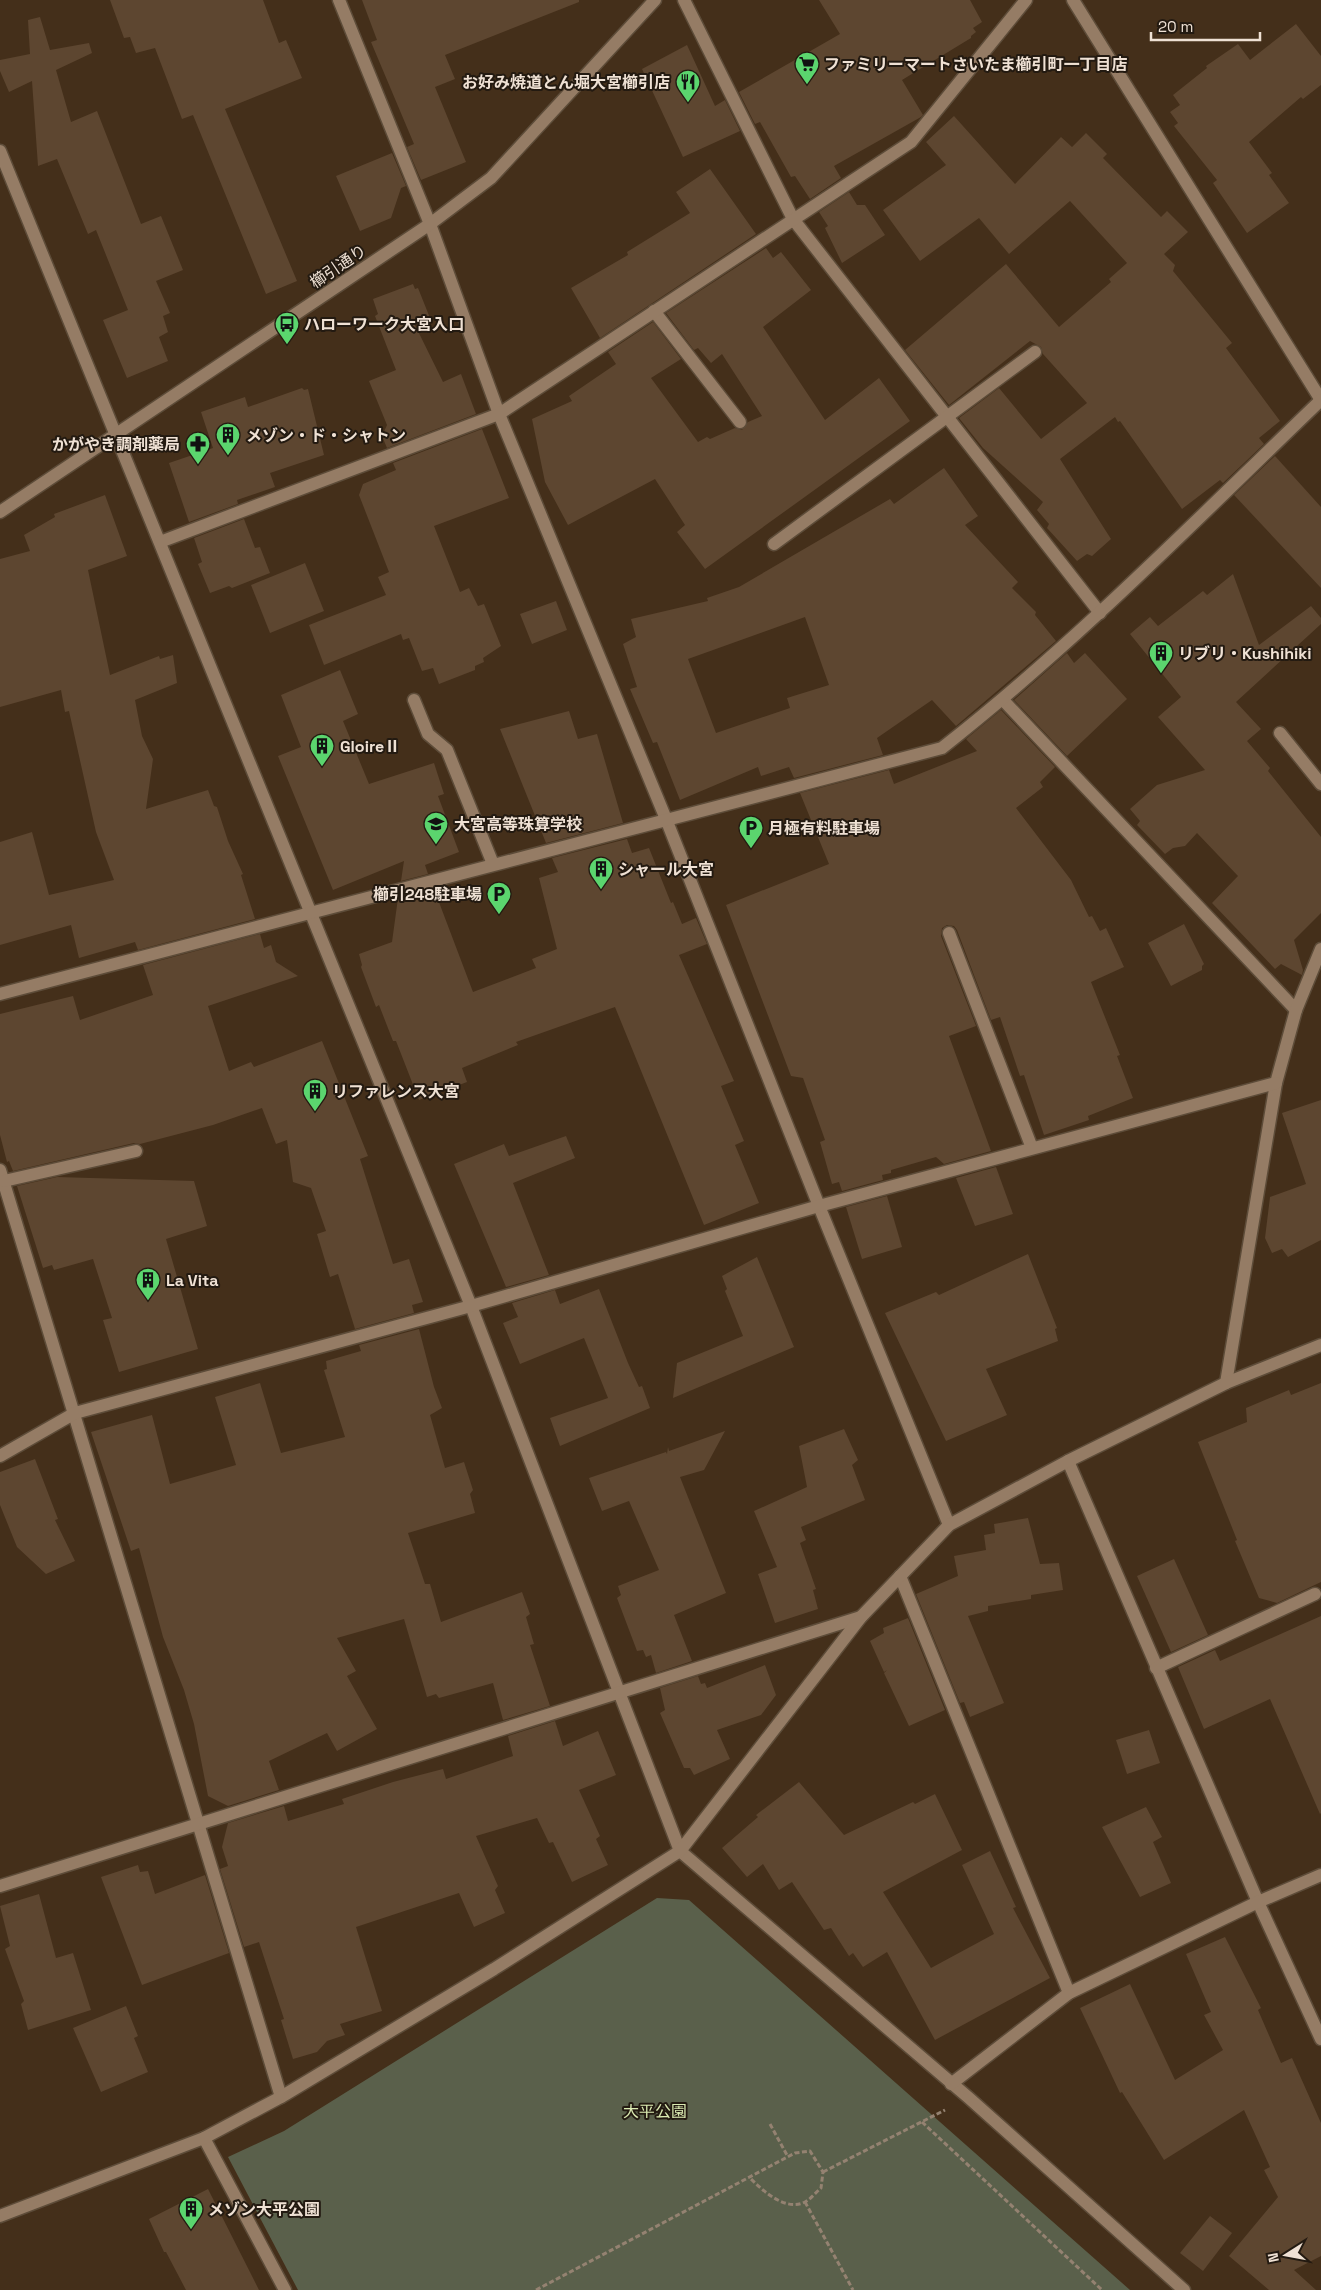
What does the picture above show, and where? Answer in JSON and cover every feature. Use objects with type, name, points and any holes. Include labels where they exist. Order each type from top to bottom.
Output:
[{"type":"street","points":[[339,0],[430,224],[499,414],[666,819],[819,1206],[949,1525]]},
{"type":"street","name":"櫛引通り","points":[[0,512],[430,224],[491,178],[655,0]]},
{"type":"street","points":[[684,0],[793,219],[1100,612]]},
{"type":"street","points":[[160,542],[499,414],[910,142],[1026,0]]},
{"type":"street","points":[[0,994],[942,748],[1003,700],[1100,612],[1321,400],[1073,0]]},
{"type":"street","points":[[0,151],[309,913],[471,1306],[680,1851],[969,2098],[1184,2290]]},
{"type":"street","points":[[654,311],[740,422]]},
{"type":"street","points":[[774,544],[1035,352]]},
{"type":"street","points":[[414,700],[428,734],[447,750],[494,864]]},
{"type":"street","points":[[1003,700],[1296,1010]]},
{"type":"street","points":[[1280,734],[1321,784]]},
{"type":"street","points":[[949,933],[1032,1148]]},
{"type":"street","points":[[1226,1383],[1276,1083],[1296,1010],[1321,950]]},
{"type":"street","points":[[0,1456],[75,1413],[471,1306],[819,1206],[1276,1083]]},
{"type":"street","points":[[136,1151],[2,1176],[281,2097]]},
{"type":"street","points":[[0,2216],[204,2138],[281,2097],[494,1969],[680,1851],[861,1617],[949,1525],[1068,1461],[1226,1383],[1321,1345]]},
{"type":"street","points":[[1068,1461],[1258,1902],[1321,2039]]},
{"type":"street","points":[[900,1576],[1068,1993]]},
{"type":"street","points":[[1156,1668],[1315,1594]]},
{"type":"street","points":[[0,1886],[861,1617]]},
{"type":"street","points":[[952,2084],[1068,1993],[1258,1902],[1321,1875]]},
{"type":"street","points":[[204,2138],[285,2290]]},
{"type":"path","points":[[823,2172],[969,2098]]},
{"type":"path","points":[[922,2122],[1102,2290]]},
{"type":"path","points":[[770,2124],[788,2157]]},
{"type":"path","points":[[536,2290],[788,2157],[795,2153],[810,2151],[823,2172],[821,2188],[805,2202],[791,2204],[770,2197],[749,2177]]},
{"type":"path","points":[[805,2202],[854,2290]]},
{"type":"green space","name":"大平公園","points":[[657,1898],[689,1900],[1130,2290],[298,2290],[228,2157],[284,2131]]},
{"type":"building","points":[[110,0],[263,0],[279,43],[286,40],[302,78],[225,109],[297,281],[266,294],[193,115],[182,119],[155,48],[136,53],[130,37],[124,38]]},
{"type":"building","points":[[362,0],[579,0],[579,2],[445,55],[455,79],[435,87],[466,162],[421,180],[407,147],[414,144],[371,42],[377,40]]},
{"type":"building","points":[[819,0],[970,0],[982,22],[973,28],[976,32],[971,38],[902,80],[923,115],[834,166],[841,178],[810,199],[795,176],[791,177],[760,122],[755,124],[739,92],[840,34]]},
{"type":"building","points":[[40,17],[50,50],[89,43],[92,53],[56,70],[71,122],[97,111],[141,224],[161,216],[183,270],[156,281],[170,313],[163,316],[168,332],[159,337],[168,361],[127,378],[103,320],[128,310],[96,230],[88,234],[57,159],[38,166],[32,81],[9,92],[0,71],[0,60],[30,54],[28,20]]},
{"type":"building","points":[[1296,24],[1321,56],[1321,85],[1303,99],[1301,97],[1249,142],[1272,173],[1269,175],[1289,203],[1247,233],[1213,183],[1217,180],[1174,126],[1178,123],[1170,112],[1180,105],[1173,95],[1207,68],[1206,66],[1238,44],[1250,60]]},
{"type":"building","points":[[687,45],[715,106],[725,100],[740,131],[683,157],[642,69]]},
{"type":"building","points":[[954,116],[1015,184],[1061,137],[1072,147],[1086,133],[1107,154],[1103,158],[1161,217],[1167,211],[1188,232],[1164,254],[1175,265],[1173,271],[1232,343],[1226,348],[1280,421],[1259,438],[1264,444],[1223,483],[1220,480],[1182,509],[1120,421],[1118,422],[1115,417],[1060,459],[1111,539],[1092,556],[1087,554],[1077,561],[1047,528],[1049,524],[1037,510],[1043,502],[983,448],[959,418],[999,388],[1041,439],[1087,403],[1043,354],[1041,347],[1030,341],[949,405],[905,350],[1006,264],[1059,327],[1111,282],[1109,279],[1127,263],[1070,201],[1009,254],[979,218],[920,261],[883,210],[946,165],[926,142]]},
{"type":"building","points":[[392,153],[406,186],[401,188],[391,218],[360,231],[336,176]]},
{"type":"building","points":[[710,169],[756,234],[600,338],[571,288],[628,255],[627,252],[690,213],[676,192]]},
{"type":"building","points":[[849,192],[857,205],[865,205],[885,235],[842,263],[825,228],[828,226],[819,212]]},
{"type":"building","points":[[766,248],[773,258],[781,252],[811,290],[763,327],[825,420],[879,378],[910,421],[705,569],[677,532],[685,525],[655,479],[568,525],[545,482],[532,419],[572,401],[569,396],[616,364],[608,352],[653,322],[681,359],[651,378],[698,442],[735,428],[742,430],[748,422],[762,416],[722,354],[711,363],[698,348],[694,350],[666,313]]},
{"type":"building","points":[[413,284],[415,289],[418,288],[430,318],[415,325],[443,382],[461,374],[476,414],[387,448],[382,436],[387,425],[369,381],[396,370],[375,316],[378,314],[373,299]]},
{"type":"building","name":"メゾン・ド・シャトン","points":[[302,388],[304,390],[308,389],[324,455],[270,473],[275,487],[237,500],[238,504],[189,522],[169,463],[213,448],[201,412],[245,397],[248,407]]},
{"type":"building","points":[[482,429],[509,498],[434,526],[460,592],[469,588],[478,606],[484,604],[501,646],[483,658],[484,662],[475,666],[475,670],[439,684],[433,668],[422,671],[409,638],[403,640],[401,634],[324,665],[309,625],[386,595],[378,577],[389,572],[359,495],[363,484],[396,470],[393,463]]},
{"type":"building","points":[[1275,456],[1321,507],[1321,588],[1234,495]]},
{"type":"building","points":[[944,468],[978,516],[965,525],[1018,582],[1012,588],[1036,612],[1035,615],[1056,641],[956,726],[932,700],[877,738],[883,755],[794,778],[789,767],[761,776],[758,767],[680,800],[657,742],[653,743],[630,689],[637,687],[623,644],[636,637],[631,619],[708,601],[707,598],[739,587],[890,499],[894,504]],"holes":[[[805,617],[829,685],[787,698],[790,708],[716,733],[688,659]]]},
{"type":"building","points":[[105,495],[127,556],[88,570],[110,675],[159,656],[160,659],[173,655],[177,683],[135,700],[142,736],[153,759],[146,809],[208,790],[214,806],[217,807],[228,841],[243,874],[241,875],[255,919],[138,950],[135,942],[79,958],[71,925],[0,945],[0,842],[32,832],[49,895],[114,880],[96,832],[69,711],[65,712],[61,690],[0,707],[0,559],[30,551],[24,535],[55,517],[54,514]]},
{"type":"building","points":[[244,519],[255,548],[260,547],[270,573],[232,588],[229,586],[210,593],[198,564],[202,562],[194,538]]},
{"type":"building","points":[[305,563],[324,611],[270,633],[251,585]]},
{"type":"building","points":[[1233,574],[1259,645],[1311,606],[1321,618],[1321,624],[1236,702],[1261,729],[1247,741],[1270,768],[1268,771],[1321,837],[1321,913],[1294,940],[1303,970],[1302,975],[1281,964],[1275,969],[1212,903],[1238,876],[1197,833],[1185,846],[1173,848],[1165,854],[1137,825],[1140,821],[1130,809],[1157,785],[1205,770],[1158,717],[1181,697],[1130,634],[1150,617],[1158,626],[1203,591],[1207,595]]},
{"type":"building","points":[[556,601],[567,630],[532,644],[520,614]]},
{"type":"building","points":[[1067,653],[1074,663],[1085,653],[1127,699],[1067,756],[1014,700]]},
{"type":"building","points":[[340,670],[358,714],[343,721],[369,784],[434,763],[444,794],[438,796],[459,852],[425,865],[428,874],[401,881],[404,861],[333,890],[278,756],[301,747],[281,695]]},
{"type":"building","points":[[1001,710],[1055,767],[1040,782],[1043,787],[1016,808],[1071,880],[1089,917],[1092,916],[1100,931],[1106,928],[1124,967],[1091,982],[1120,1055],[1117,1056],[1133,1098],[1088,1116],[1089,1120],[1044,1135],[1024,1075],[1020,1076],[1000,1017],[991,1020],[957,930],[954,926],[947,925],[942,928],[941,936],[976,1026],[949,1036],[991,1151],[944,1164],[936,1157],[891,1170],[891,1173],[882,1175],[883,1180],[842,1191],[839,1182],[832,1184],[820,1142],[825,1140],[803,1078],[791,1076],[726,905],[829,864],[800,793],[889,770],[894,784],[977,751],[966,739]]},
{"type":"building","points":[[569,711],[578,739],[597,734],[623,823],[546,843],[500,729]]},
{"type":"building","points":[[627,839],[632,853],[649,848],[671,903],[673,902],[682,924],[696,918],[707,944],[679,955],[734,1081],[721,1086],[744,1141],[735,1145],[759,1203],[704,1225],[615,1007],[516,1042],[518,1045],[462,1068],[467,1082],[419,1100],[396,1041],[393,1041],[379,1005],[376,1007],[361,967],[359,954],[392,942],[398,898],[434,889],[473,992],[536,968],[532,959],[557,949],[539,878],[558,872],[552,858]]},
{"type":"building","points":[[1184,924],[1204,964],[1202,970],[1171,986],[1148,943]]},
{"type":"building","points":[[260,934],[264,948],[271,945],[276,962],[298,976],[208,1006],[229,1071],[251,1062],[254,1067],[322,1041],[368,1156],[360,1159],[393,1264],[409,1259],[423,1302],[412,1305],[414,1313],[355,1329],[338,1274],[330,1277],[317,1234],[326,1231],[311,1188],[293,1182],[287,1140],[276,1144],[262,1108],[213,1125],[140,1144],[134,1143],[13,1171],[9,1161],[7,1162],[0,1135],[0,1014],[73,996],[80,1020],[153,995],[143,965]]},
{"type":"building","points":[[1321,1100],[1321,1240],[1288,1257],[1282,1249],[1272,1253],[1265,1238],[1270,1197],[1306,1184],[1282,1113]]},
{"type":"building","points":[[566,1136],[575,1158],[513,1183],[549,1275],[506,1287],[454,1164],[504,1144],[509,1156]]},
{"type":"building","points":[[996,1167],[1013,1214],[975,1226],[956,1178]]},
{"type":"building","points":[[57,1177],[194,1181],[207,1226],[166,1239],[198,1349],[119,1372],[103,1320],[112,1318],[93,1259],[54,1270],[52,1265],[43,1268],[17,1186]]},
{"type":"building","points":[[887,1196],[902,1247],[862,1259],[846,1207]]},
{"type":"building","points":[[1028,1254],[1057,1328],[1055,1329],[1058,1341],[986,1369],[1007,1415],[946,1441],[885,1313],[936,1292],[939,1295]]},
{"type":"building","points":[[757,1257],[794,1347],[673,1398],[677,1363],[743,1336],[725,1291],[727,1289],[722,1276]]},
{"type":"building","points":[[599,1289],[628,1363],[639,1387],[642,1386],[650,1408],[560,1446],[550,1418],[608,1398],[584,1338],[520,1364],[503,1323],[518,1317],[512,1303],[555,1290],[560,1304]]},
{"type":"building","points":[[419,1329],[434,1387],[442,1408],[430,1415],[445,1468],[464,1462],[473,1490],[470,1494],[475,1513],[408,1533],[425,1584],[430,1584],[441,1622],[522,1592],[530,1614],[526,1617],[534,1644],[530,1645],[550,1706],[503,1720],[493,1683],[439,1698],[436,1694],[427,1697],[404,1619],[337,1638],[356,1671],[347,1676],[377,1729],[337,1751],[327,1733],[269,1761],[279,1790],[228,1806],[208,1796],[194,1724],[184,1690],[163,1637],[139,1548],[131,1551],[91,1432],[152,1415],[170,1484],[236,1465],[215,1397],[260,1383],[281,1453],[345,1437],[324,1370],[327,1369],[326,1361],[361,1351],[359,1345]]},
{"type":"building","points":[[1321,1383],[1321,1582],[1277,1603],[1259,1598],[1235,1541],[1237,1540],[1198,1442],[1247,1422],[1246,1408],[1289,1390],[1291,1395]]},
{"type":"building","points":[[844,1429],[858,1460],[852,1465],[865,1500],[801,1527],[806,1540],[800,1543],[816,1589],[813,1590],[818,1609],[775,1623],[758,1574],[777,1567],[754,1511],[807,1487],[799,1446]]},
{"type":"building","points":[[725,1431],[704,1470],[680,1477],[726,1593],[674,1615],[692,1661],[656,1673],[651,1655],[646,1657],[643,1650],[637,1651],[617,1598],[621,1595],[618,1586],[659,1570],[629,1501],[602,1511],[589,1478],[666,1452],[667,1454],[668,1447],[669,1451]]},
{"type":"building","points":[[35,1459],[58,1519],[55,1520],[75,1561],[46,1574],[17,1547],[0,1505],[0,1472]]},
{"type":"building","points":[[1028,1518],[1040,1564],[1059,1563],[1063,1590],[1031,1595],[1031,1599],[988,1606],[988,1611],[968,1616],[1004,1703],[970,1717],[964,1702],[960,1703],[916,1594],[958,1576],[954,1556],[986,1550],[984,1535],[995,1533],[994,1524]]},
{"type":"building","points":[[1174,1559],[1208,1635],[1171,1652],[1137,1576]]},
{"type":"building","points":[[1321,1616],[1320,1814],[1270,1699],[1204,1729],[1178,1667],[1215,1650],[1220,1661]]},
{"type":"building","points":[[908,1618],[945,1710],[909,1726],[884,1673],[887,1670],[884,1672],[870,1641],[884,1633],[883,1628]]},
{"type":"building","points":[[765,1665],[776,1695],[761,1715],[717,1730],[730,1759],[694,1775],[690,1768],[684,1768],[660,1713],[665,1710],[660,1688],[698,1676],[701,1684],[705,1683],[707,1688]]},
{"type":"building","points":[[555,1721],[563,1746],[598,1731],[616,1775],[579,1790],[600,1836],[596,1839],[608,1865],[572,1882],[553,1842],[549,1843],[537,1818],[476,1836],[498,1886],[495,1890],[505,1913],[474,1927],[459,1893],[356,1927],[382,2011],[340,2024],[345,2035],[327,2041],[317,2052],[293,2059],[281,2020],[284,2019],[259,1942],[244,1947],[220,1869],[228,1866],[222,1847],[228,1823],[284,1806],[288,1821],[344,1804],[342,1799],[393,1782],[443,1769],[446,1779],[513,1756],[508,1736]]},
{"type":"building","points":[[1149,1730],[1160,1763],[1127,1774],[1116,1740]]},
{"type":"building","points":[[799,1782],[844,1835],[913,1802],[915,1804],[935,1794],[962,1850],[883,1892],[931,1968],[994,1934],[962,1865],[990,1851],[1016,1907],[1013,1908],[1050,1978],[935,2040],[887,1952],[863,1967],[853,1953],[849,1956],[831,1928],[824,1930],[792,1882],[779,1890],[763,1864],[747,1877],[722,1848],[758,1817],[756,1815]]},
{"type":"building","points":[[1146,1807],[1162,1837],[1153,1842],[1171,1883],[1140,1897],[1102,1827]]},
{"type":"building","points":[[138,1865],[140,1872],[148,1871],[155,1894],[205,1875],[229,1953],[142,1985],[101,1877]]},
{"type":"building","points":[[39,1894],[56,1958],[73,1953],[91,2010],[28,2030],[21,2004],[24,2001],[5,1949],[10,1946],[0,1906]]},
{"type":"building","points":[[1225,1937],[1261,2008],[1258,2010],[1281,2063],[1292,2058],[1321,2123],[1321,2256],[1294,2270],[1316,2290],[1269,2290],[1229,2256],[1278,2197],[1264,2170],[1270,2167],[1244,2110],[1164,2160],[1122,2092],[1120,2093],[1080,2008],[1130,1984],[1175,2080],[1223,2050],[1204,2015],[1211,2012],[1186,1954]]},
{"type":"building","points":[[126,2006],[138,2036],[134,2038],[148,2072],[101,2092],[73,2028]]},
{"type":"building","name":"メゾン大平公園","points":[[208,2189],[259,2290],[186,2290],[166,2252],[164,2252],[149,2219]]},
{"type":"building","points":[[1210,2216],[1232,2233],[1203,2271],[1180,2253]]},
{"type":"place","name":"ファミリーマートさいたま櫛引町一丁目店","points":[[807,85]]},
{"type":"place","name":"お好み焼道とん堀大宮櫛引店","points":[[688,103]]},
{"type":"place","name":"ハローワーク大宮入口","points":[[287,345]]},
{"type":"place","name":"メゾン・ド・シャトン","points":[[228,456]]},
{"type":"place","name":"かがやき調剤薬局","points":[[198,465]]},
{"type":"place","name":"リブリ・Kushihiki","points":[[1161,674]]},
{"type":"place","name":"GloireⅡ","points":[[322,767]]},
{"type":"place","name":"大宮高等珠算学校","points":[[436,845]]},
{"type":"place","name":"月極有料駐車場","points":[[751,849]]},
{"type":"place","name":"シャール大宮","points":[[601,890]]},
{"type":"place","name":"櫛引248駐車場","points":[[499,915]]},
{"type":"place","name":"リファレンス大宮","points":[[315,1112]]},
{"type":"place","name":"La Vita","points":[[148,1301]]},
{"type":"place","name":"メゾン大平公園","points":[[191,2230]]}]
